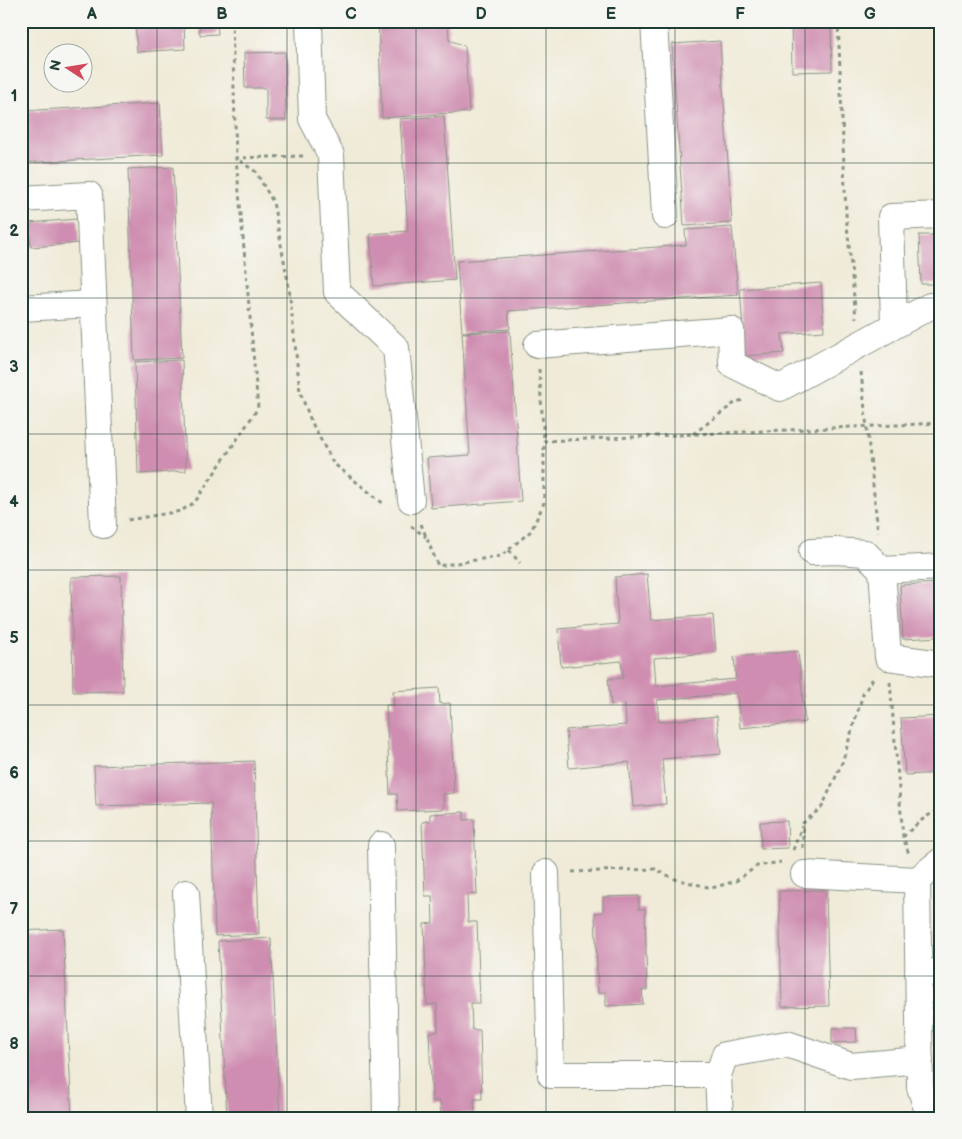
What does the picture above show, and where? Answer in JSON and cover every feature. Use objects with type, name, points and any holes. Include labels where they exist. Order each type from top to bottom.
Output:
[{"type":"lane","points":[[309,21],[312,118],[331,155],[337,292],[396,348],[402,510]]},
{"type":"lane","points":[[654,21],[665,216]]},
{"type":"lane","points":[[21,199],[89,195],[103,525]]},
{"type":"lane","points":[[894,325],[891,217],[941,215]]},
{"type":"lane","points":[[21,308],[93,304]]},
{"type":"lane","points":[[537,345],[731,330],[732,364],[780,388],[930,306],[941,306]]},
{"type":"lane","points":[[812,552],[865,553],[882,570],[888,657],[941,664]]},
{"type":"lane","points":[[882,570],[941,567]]},
{"type":"lane","points":[[381,845],[386,1118]]},
{"type":"lane","points":[[796,867],[917,880],[941,861]]},
{"type":"lane","points":[[546,873],[551,1075],[718,1075]]},
{"type":"lane","points":[[917,880],[929,972],[920,1060],[920,1088],[930,1118]]},
{"type":"lane","points":[[186,893],[199,1118]]},
{"type":"lane","points":[[720,1118],[718,1075],[725,1055],[787,1044],[851,1066],[920,1060]]},
{"type":"path","points":[[103,525],[181,511],[195,502],[258,408],[236,158],[232,21]]},
{"type":"path","points":[[838,21],[846,214],[882,570]]},
{"type":"path","points":[[236,158],[331,155]]},
{"type":"path","points":[[236,158],[256,172],[273,202],[289,287],[300,392],[311,421],[333,463],[402,510],[426,538],[438,566],[501,556],[531,531],[544,503],[544,441],[537,345]]},
{"type":"path","points":[[693,434],[736,402],[780,388]]},
{"type":"path","points":[[544,441],[941,423]]},
{"type":"path","points":[[402,510],[426,538]]},
{"type":"path","points":[[509,550],[520,563]]},
{"type":"path","points":[[796,867],[803,823],[822,807],[842,763],[863,694],[888,657]]},
{"type":"path","points":[[888,657],[903,837],[917,880]]},
{"type":"path","points":[[903,837],[919,822],[941,807]]},
{"type":"path","points":[[796,867],[803,823]]},
{"type":"path","points":[[546,873],[655,869],[676,879],[712,888],[736,880],[757,866],[796,867]]},
{"type":"building","points":[[135,21],[184,21],[185,49],[137,52]]},
{"type":"building","points":[[199,21],[217,21],[218,34],[200,35]]},
{"type":"building","points":[[378,21],[448,21],[449,40],[465,46],[469,112],[382,118]]},
{"type":"building","points":[[791,21],[831,21],[832,71],[792,72]]},
{"type":"building","points":[[720,41],[732,223],[684,226],[672,44]]},
{"type":"building","points":[[285,52],[286,120],[266,120],[266,88],[245,88],[244,53]]},
{"type":"building","points":[[160,103],[163,155],[21,163],[21,111]]},
{"type":"building","points":[[444,116],[455,280],[374,286],[370,234],[408,231],[400,119]]},
{"type":"building","points":[[173,167],[182,358],[134,360],[128,169]]},
{"type":"building","points":[[77,219],[79,243],[31,247],[28,223]]},
{"type":"building","points":[[732,227],[738,295],[508,311],[510,329],[462,332],[457,261],[686,245],[685,230]]},
{"type":"building","points":[[919,235],[941,235],[941,284],[921,284]]},
{"type":"building","points":[[821,283],[824,331],[782,334],[784,353],[745,356],[740,289]]},
{"type":"building","points":[[510,331],[521,501],[431,508],[427,458],[470,455],[462,333]]},
{"type":"building","points":[[182,360],[186,471],[138,474],[135,362]]},
{"type":"building","points":[[647,574],[651,620],[713,615],[716,652],[654,658],[656,686],[736,679],[734,657],[798,651],[805,722],[740,728],[737,693],[657,700],[659,722],[717,716],[721,754],[662,759],[666,804],[633,807],[629,762],[569,768],[566,730],[626,725],[625,704],[611,705],[608,679],[623,678],[621,661],[561,667],[558,629],[618,624],[615,577]]},
{"type":"building","points":[[121,576],[123,691],[73,692],[71,577]]},
{"type":"building","points":[[941,583],[941,637],[903,639],[900,585]]},
{"type":"building","points":[[439,688],[440,704],[450,703],[454,793],[443,794],[444,809],[398,811],[397,794],[390,794],[386,705],[394,705],[393,691]]},
{"type":"building","points":[[941,716],[941,773],[905,775],[901,718]]},
{"type":"building","points":[[254,761],[259,934],[215,936],[211,803],[96,806],[94,766]]},
{"type":"building","points":[[464,812],[464,820],[474,819],[477,894],[467,895],[468,922],[477,922],[480,1003],[471,1003],[472,1030],[480,1030],[482,1099],[474,1099],[475,1113],[441,1115],[440,1101],[432,1101],[429,1032],[438,1032],[437,1004],[427,1005],[424,924],[433,923],[432,896],[425,896],[422,822],[430,821],[430,814]]},
{"type":"building","points":[[787,821],[788,848],[761,849],[760,822]]},
{"type":"building","points":[[937,889],[941,889],[941,937],[938,937]]},
{"type":"building","points":[[826,890],[829,1006],[782,1007],[779,891]]},
{"type":"building","points":[[639,896],[639,909],[645,909],[647,990],[642,990],[643,1004],[606,1006],[606,992],[598,993],[595,913],[603,912],[603,897]]},
{"type":"building","points":[[63,929],[72,1118],[22,1118],[21,931]]},
{"type":"building","points":[[271,938],[280,1118],[227,1118],[218,941]]},
{"type":"building","points":[[832,1028],[856,1028],[857,1042],[832,1043]]},
{"type":"building","points":[[677,1115],[677,1118],[648,1118],[648,1116]]}]
